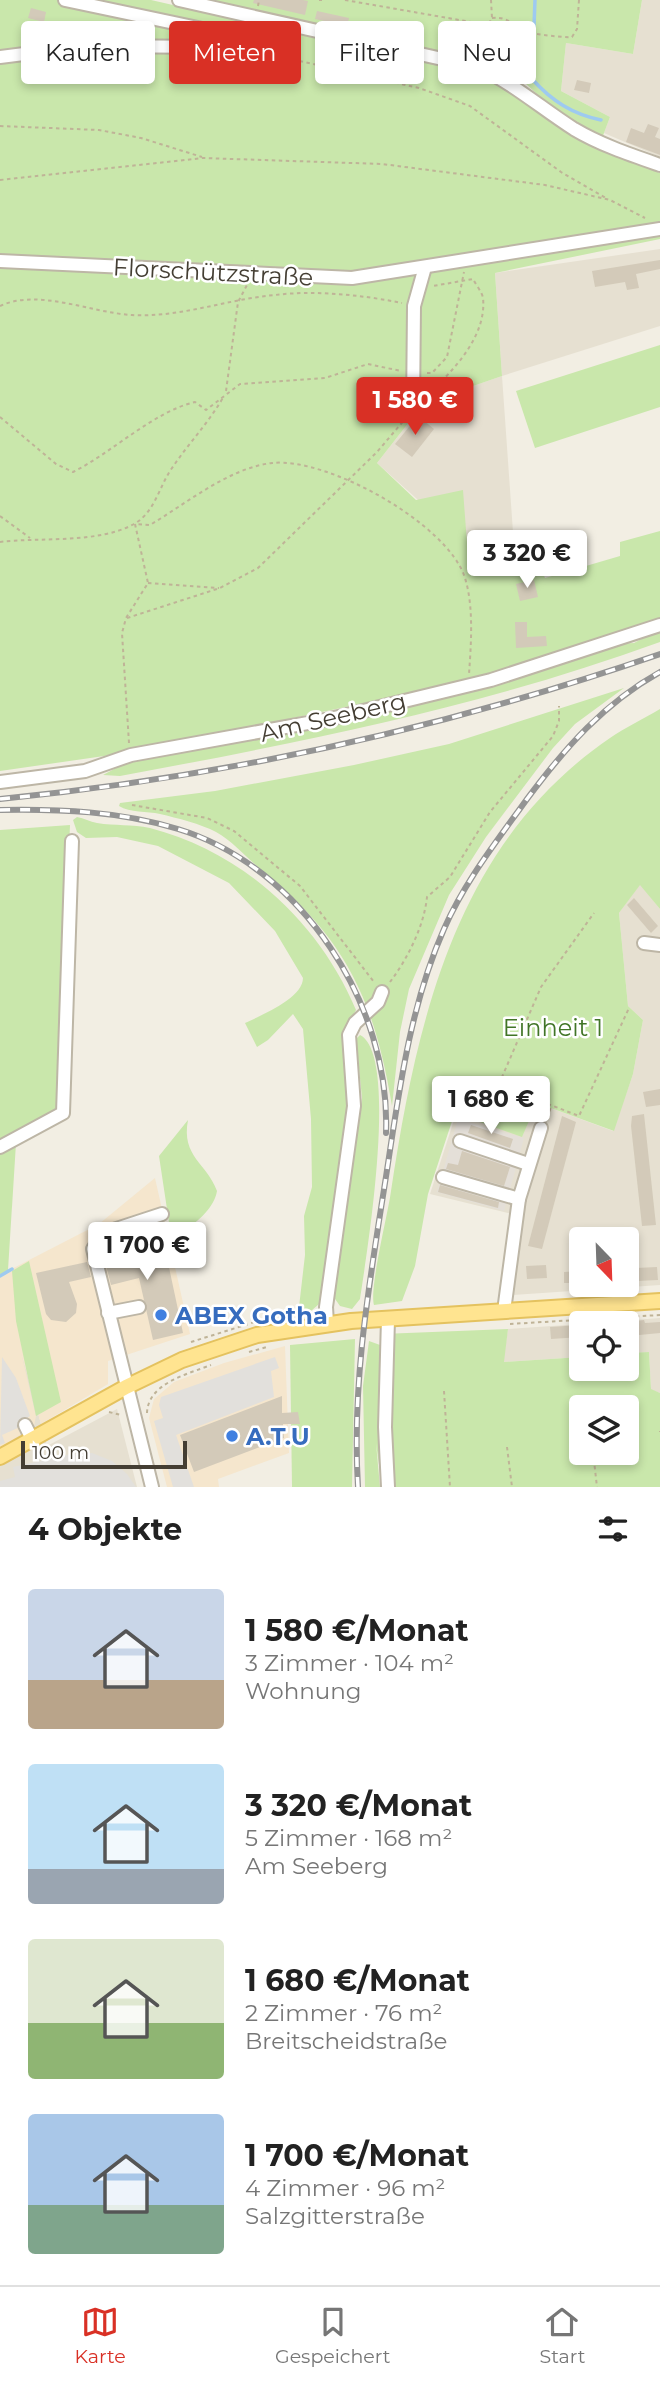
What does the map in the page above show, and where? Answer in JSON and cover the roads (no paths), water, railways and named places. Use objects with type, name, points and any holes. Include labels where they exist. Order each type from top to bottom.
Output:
[{"type":"main road","points":[[0,1457],[126,1387],[236,1341],[277,1330],[327,1323],[660,1301]]},
{"type":"street","points":[[65,0],[169,22]]},
{"type":"street","points":[[179,0],[271,21]]},
{"type":"street","points":[[301,28],[478,66],[503,78],[576,130],[616,150],[660,165]]},
{"type":"street","points":[[0,57],[88,46],[169,47]]},
{"type":"street","name":"Florschützstraße","points":[[0,261],[352,278],[660,229]]},
{"type":"street","points":[[413,409],[414,306],[425,267]]},
{"type":"street","name":"Am Seeberg","points":[[0,782],[85,771],[131,755],[317,722],[468,685],[660,625]]},
{"type":"street","points":[[0,1147],[63,1114],[72,841]]},
{"type":"street","points":[[644,943],[660,945]]},
{"type":"street","points":[[327,1323],[326,1307],[354,1106],[349,1035],[355,1023],[378,1002],[382,992]]},
{"type":"street","points":[[504,1311],[520,1199],[528,1164],[541,1128]]},
{"type":"street","points":[[460,1141],[528,1164]]},
{"type":"street","points":[[443,1177],[520,1199]]},
{"type":"street","points":[[152,1487],[93,1250],[97,1239],[104,1233],[162,1214]]},
{"type":"street","points":[[108,1313],[139,1307]]},
{"type":"street","points":[[388,1319],[385,1427],[388,1487]]},
{"type":"street","points":[[25,1425],[32,1439]]},
{"type":"waterway","points":[[535,0],[532,79],[563,105],[601,120]]},
{"type":"waterway","points":[[0,1276],[12,1269]]},
{"type":"railway","points":[[0,799],[168,777],[334,746],[498,705],[660,654]]},
{"type":"railway","points":[[358,1487],[359,1379],[371,1273],[404,1063],[420,995],[431,962],[452,911],[493,846],[541,780],[603,712],[660,672]]},
{"type":"railway","points":[[0,810],[90,812],[156,823],[223,848],[264,875],[300,908],[330,948],[355,991],[373,1037],[384,1085],[386,1133]]},
{"type":"place","name":"ABEX Gotha","points":[[161,1315]]},
{"type":"place","name":"A.T.U","points":[[232,1436]]},
{"type":"park label","name":"Einheit 1","points":[[553,1027]]}]
